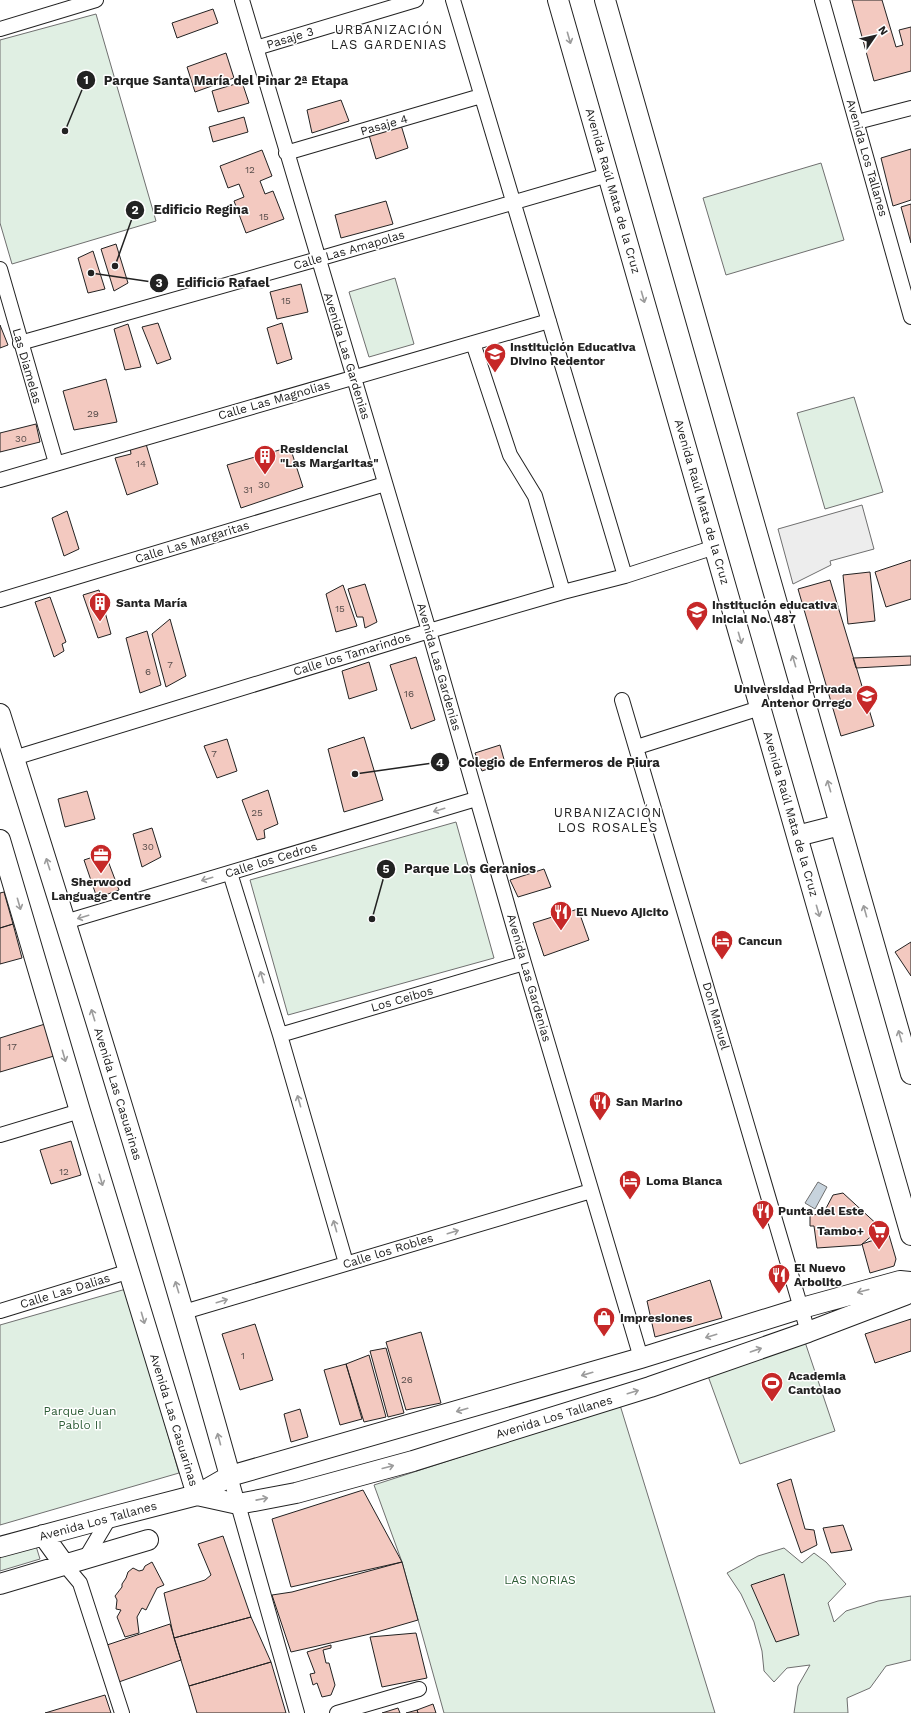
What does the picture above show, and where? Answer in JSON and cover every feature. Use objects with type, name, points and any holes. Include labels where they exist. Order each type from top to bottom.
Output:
[{"type":"main road","name":"Avenida Raúl Mata de la Cruz","points":[[558,0],[911,1235]]},
{"type":"main road","points":[[605,0],[911,1074]]},
{"type":"main road","name":"Avenida Las Casuarinas","points":[[0,714],[184,1312],[230,1476]]},
{"type":"main road","points":[[797,836],[840,825]]},
{"type":"main road","name":"Avenida Las Casuarinas","points":[[0,840],[197,1495]]},
{"type":"main road","name":"Avenida Los Tallanes","points":[[0,1547],[197,1495],[230,1476],[641,1358],[802,1308],[907,1287]]},
{"type":"main road","name":"Avenida Los Tallanes","points":[[197,1495],[238,1504],[296,1493],[413,1461],[650,1387],[808,1332],[907,1287]]},
{"type":"main road","points":[[43,1535],[64,1564]]},
{"type":"main road","points":[[0,1584],[148,1540]]},
{"type":"street","points":[[0,29],[96,0]]},
{"type":"street","name":"Avenida Las Gardenias","points":[[242,0],[286,153],[429,631],[476,799],[641,1358]]},
{"type":"street","name":"Pasaje 3","points":[[256,48],[416,0]]},
{"type":"street","points":[[452,0],[625,576]]},
{"type":"street","name":"Avenida Los Tallanes","points":[[822,0],[911,317]]},
{"type":"street","name":"Pasaje 4","points":[[286,153],[481,96]]},
{"type":"street","points":[[857,122],[911,108]]},
{"type":"street","name":"Calle Las Amapolas","points":[[20,342],[318,259],[608,175]]},
{"type":"street","name":"Las Diamelas","points":[[0,268],[20,342],[56,463]]},
{"type":"street","name":"Calle Las Magnolias","points":[[0,480],[549,321]]},
{"type":"street","points":[[473,343],[510,455],[535,496],[563,592]]},
{"type":"street","name":"Calle Las Margaritas","points":[[0,600],[385,484]]},
{"type":"street","name":"Calle los Tamarindos","points":[[14,758],[429,631],[563,592],[625,576],[715,547]]},
{"type":"street","name":"Don Manuel","points":[[622,700],[808,1332]]},
{"type":"street","points":[[637,747],[760,708]]},
{"type":"street","name":"Calle los Cedros","points":[[65,922],[476,799]]},
{"type":"street","points":[[230,873],[280,1035],[346,1263]]},
{"type":"street","name":"Los Ceibos","points":[[280,1035],[524,963]]},
{"type":"street","points":[[0,1135],[80,1110]]},
{"type":"street","name":"Calle los Robles","points":[[184,1312],[591,1191]]},
{"type":"street","name":"Calle Las Dalias","points":[[0,1311],[130,1271]]},
{"type":"street","points":[[230,1476],[297,1713]]},
{"type":"street","points":[[85,1559],[110,1517]]},
{"type":"street","points":[[64,1564],[80,1583],[122,1713]]},
{"type":"street","points":[[337,1713],[419,1689]]},
{"type":"green space","points":[[96,14],[156,221],[12,264],[0,223],[0,40]]},
{"type":"green space","points":[[821,163],[844,240],[726,275],[703,198]]},
{"type":"green space","points":[[395,278],[414,344],[369,357],[349,292]]},
{"type":"green space","points":[[854,397],[883,492],[825,509],[797,413]]},
{"type":"green space","points":[[456,822],[494,958],[288,1015],[250,880]]},
{"type":"green space","name":"Parque Juan Pablo II","points":[[126,1289],[179,1473],[0,1525],[0,1325]]},
{"type":"green space","name":"Academia Cantolao","points":[[805,1342],[835,1431],[740,1464],[708,1376]]},
{"type":"green space","name":"LAS NORIAS","points":[[620,1405],[715,1713],[444,1713],[402,1562],[374,1485]]},
{"type":"green space","points":[[36,1546],[40,1559],[0,1571],[0,1557]]},
{"type":"green space","points":[[784,1548],[802,1563],[814,1553],[826,1562],[846,1584],[828,1603],[834,1622],[846,1611],[878,1601],[911,1596],[911,1660],[886,1666],[870,1688],[847,1698],[848,1713],[794,1713],[798,1686],[810,1665],[787,1668],[774,1682],[764,1671],[762,1651],[754,1622],[741,1594],[727,1573],[758,1556]]},
{"type":"shaded area","points":[[862,505],[874,549],[830,561],[831,565],[793,584],[778,529]]},
{"type":"shaded area","points":[[818,1182],[827,1187],[815,1209],[805,1203]]},
{"type":"building","points":[[852,0],[882,0],[896,47],[903,45],[899,30],[911,27],[911,71],[874,81]]},
{"type":"building","points":[[213,9],[218,23],[177,38],[172,23]]},
{"type":"building","points":[[226,53],[234,78],[195,92],[187,67]]},
{"type":"building","points":[[242,82],[249,103],[218,112],[212,91]]},
{"type":"building","points":[[341,100],[349,121],[312,133],[307,110]]},
{"type":"building","points":[[244,117],[248,132],[213,142],[209,127]]},
{"type":"building","points":[[401,125],[408,148],[376,159],[369,135]]},
{"type":"building","points":[[911,149],[911,200],[893,206],[881,158]]},
{"type":"building","points":[[262,150],[272,176],[260,181],[265,194],[273,191],[284,219],[246,233],[234,201],[244,197],[239,184],[228,188],[220,166]]},
{"type":"building","points":[[386,201],[393,224],[341,238],[335,215]]},
{"type":"building","points":[[911,204],[911,243],[901,207]]},
{"type":"building","points":[[116,244],[128,283],[114,291],[101,249]]},
{"type":"building","points":[[93,251],[105,289],[88,293],[78,258]]},
{"type":"building","points":[[301,284],[308,312],[277,319],[270,292]]},
{"type":"building","points":[[158,323],[171,359],[157,364],[142,327]]},
{"type":"building","points":[[282,323],[292,359],[277,364],[267,328]]},
{"type":"building","points":[[128,324],[141,367],[125,370],[114,329]]},
{"type":"building","points":[[0,325],[8,345],[0,348]]},
{"type":"building","points":[[106,379],[117,422],[74,430],[63,391]]},
{"type":"building","points":[[36,424],[40,442],[0,452],[0,433]]},
{"type":"building","points":[[146,444],[158,484],[127,495],[115,458],[131,454],[130,447]]},
{"type":"building","name":"Residencial \"Las Margaritas\"","points":[[290,447],[303,487],[241,508],[227,465]]},
{"type":"building","points":[[67,511],[79,549],[64,556],[52,518]]},
{"type":"building","points":[[911,560],[911,599],[886,607],[875,572]]},
{"type":"building","points":[[870,572],[875,621],[848,624],[843,575]]},
{"type":"building","points":[[830,580],[874,726],[841,736],[798,589]]},
{"type":"building","points":[[365,584],[377,622],[365,628],[363,617],[357,617],[348,589]]},
{"type":"building","points":[[343,585],[357,626],[336,632],[326,594]]},
{"type":"building","name":"Santa María","points":[[99,590],[111,634],[98,638],[83,595]]},
{"type":"building","points":[[50,597],[66,642],[62,644],[64,651],[54,657],[35,602]]},
{"type":"building","points":[[170,619],[186,676],[166,687],[152,634]]},
{"type":"building","points":[[147,631],[161,685],[140,693],[126,638]]},
{"type":"building","points":[[911,656],[911,665],[856,668],[853,658]]},
{"type":"building","points":[[416,657],[435,720],[411,729],[390,665]]},
{"type":"building","points":[[369,662],[377,690],[349,699],[342,671]]},
{"type":"building","points":[[364,737],[383,800],[344,812],[328,749]]},
{"type":"building","points":[[227,739],[237,771],[217,778],[204,746]]},
{"type":"building","points":[[500,745],[505,763],[482,771],[475,753]]},
{"type":"building","points":[[268,790],[278,824],[264,830],[265,838],[257,840],[242,800]]},
{"type":"building","points":[[87,791],[95,819],[65,827],[58,799]]},
{"type":"building","points":[[152,828],[161,857],[142,867],[133,834]]},
{"type":"building","name":"Sherwood Language Centre","points":[[105,853],[119,890],[97,898],[84,860]]},
{"type":"building","points":[[544,869],[551,887],[518,897],[510,880]]},
{"type":"building","points":[[4,892],[13,924],[0,928],[0,893]]},
{"type":"building","name":"El Nuevo Ajicito","points":[[578,909],[589,940],[544,956],[533,923]]},
{"type":"building","points":[[13,924],[22,958],[0,964],[0,928]]},
{"type":"building","points":[[911,942],[911,976],[895,952]]},
{"type":"building","points":[[45,1024],[54,1056],[0,1072],[0,1038]]},
{"type":"building","points":[[71,1141],[81,1175],[51,1184],[40,1150]]},
{"type":"building","points":[[843,1193],[881,1228],[861,1245],[817,1248],[814,1226],[810,1226],[810,1215],[823,1214],[833,1195]]},
{"type":"building","name":"Tambo+","points":[[889,1235],[896,1259],[894,1266],[870,1273],[862,1244]]},
{"type":"building","points":[[710,1280],[722,1318],[655,1337],[647,1301]]},
{"type":"building","points":[[911,1319],[911,1351],[875,1363],[865,1334]]},
{"type":"building","points":[[255,1324],[273,1380],[240,1390],[222,1334]]},
{"type":"building","points":[[421,1332],[441,1403],[406,1410],[386,1342]]},
{"type":"building","points":[[386,1348],[404,1413],[388,1417],[370,1351]]},
{"type":"building","points":[[369,1355],[386,1417],[364,1422],[346,1364]]},
{"type":"building","points":[[346,1364],[362,1419],[340,1425],[324,1370]]},
{"type":"building","points":[[300,1409],[308,1437],[291,1442],[284,1414]]},
{"type":"building","points":[[791,1479],[805,1529],[814,1530],[817,1545],[801,1553],[777,1484]]},
{"type":"building","points":[[363,1490],[402,1562],[291,1587],[272,1519]]},
{"type":"building","points":[[843,1525],[852,1550],[831,1553],[823,1528]]},
{"type":"building","points":[[223,1536],[251,1617],[174,1638],[164,1593],[205,1580],[211,1575],[198,1544]]},
{"type":"building","points":[[152,1562],[164,1585],[157,1588],[146,1610],[142,1608],[137,1617],[139,1633],[125,1637],[117,1617],[121,1610],[116,1609],[117,1600],[115,1596],[122,1587],[128,1572],[133,1568],[139,1571],[143,1570],[145,1566]]},
{"type":"building","points":[[402,1562],[418,1620],[370,1634],[291,1652],[272,1595],[292,1592]]},
{"type":"building","points":[[784,1574],[799,1635],[776,1642],[751,1585]]},
{"type":"building","points":[[251,1617],[271,1662],[189,1686],[174,1638]]},
{"type":"building","points":[[170,1624],[181,1660],[116,1683],[104,1646]]},
{"type":"building","points":[[416,1633],[427,1678],[382,1687],[370,1637]]},
{"type":"building","points":[[331,1645],[331,1648],[323,1650],[326,1663],[329,1663],[335,1685],[331,1695],[322,1697],[317,1683],[313,1685],[310,1674],[315,1673],[307,1652]]},
{"type":"building","points":[[271,1662],[286,1713],[197,1713],[189,1686]]},
{"type":"building","points":[[105,1695],[111,1713],[45,1713]]},
{"type":"building","points":[[433,1704],[436,1713],[418,1713],[417,1710]]},
{"type":"building","points":[[398,1708],[400,1713],[382,1713]]},
{"type":"building","points":[[417,1710],[418,1713],[406,1713]]},
{"type":"place","name":"Parque Santa María del Pinar 2ª Etapa","points":[[65,131]]},
{"type":"place","name":"Edificio Regina","points":[[115,266]]},
{"type":"place","name":"Edificio Rafael","points":[[91,273]]},
{"type":"place","name":"Institución Educativa Divino Redentor","points":[[495,374]]},
{"type":"place","name":"Residencial \"Las Margaritas\"","points":[[265,476]]},
{"type":"place","name":"Santa María","points":[[100,622]]},
{"type":"place","name":"Institución educativa inicial No. 487","points":[[697,632]]},
{"type":"place","name":"Universidad Privada Antenor Orrego","points":[[867,716]]},
{"type":"place","name":"Colegio de Enfermeros de Piura","points":[[355,774]]},
{"type":"place","name":"Sherwood Language Centre","points":[[101,874]]},
{"type":"place","name":"Parque Los Geranios","points":[[372,919]]},
{"type":"place","name":"El Nuevo Ajicito","points":[[561,932]]},
{"type":"place","name":"Cancun","points":[[722,960]]},
{"type":"place","name":"San Marino","points":[[600,1122]]},
{"type":"place","name":"Loma Blanca","points":[[630,1200]]},
{"type":"place","name":"Punta del Este","points":[[763,1230]]},
{"type":"place","name":"Tambo+","points":[[879,1250]]},
{"type":"place","name":"El Nuevo Arbolito","points":[[779,1294]]},
{"type":"place","name":"Impresiones","points":[[604,1338]]},
{"type":"place","name":"Academia Cantolao","points":[[772,1402]]},
{"type":"district","name":"URBANIZACIÓN LAS GARDENIAS","points":[[389,36]]},
{"type":"district","name":"URBANIZACIÓN LOS ROSALES","points":[[608,820]]}]
